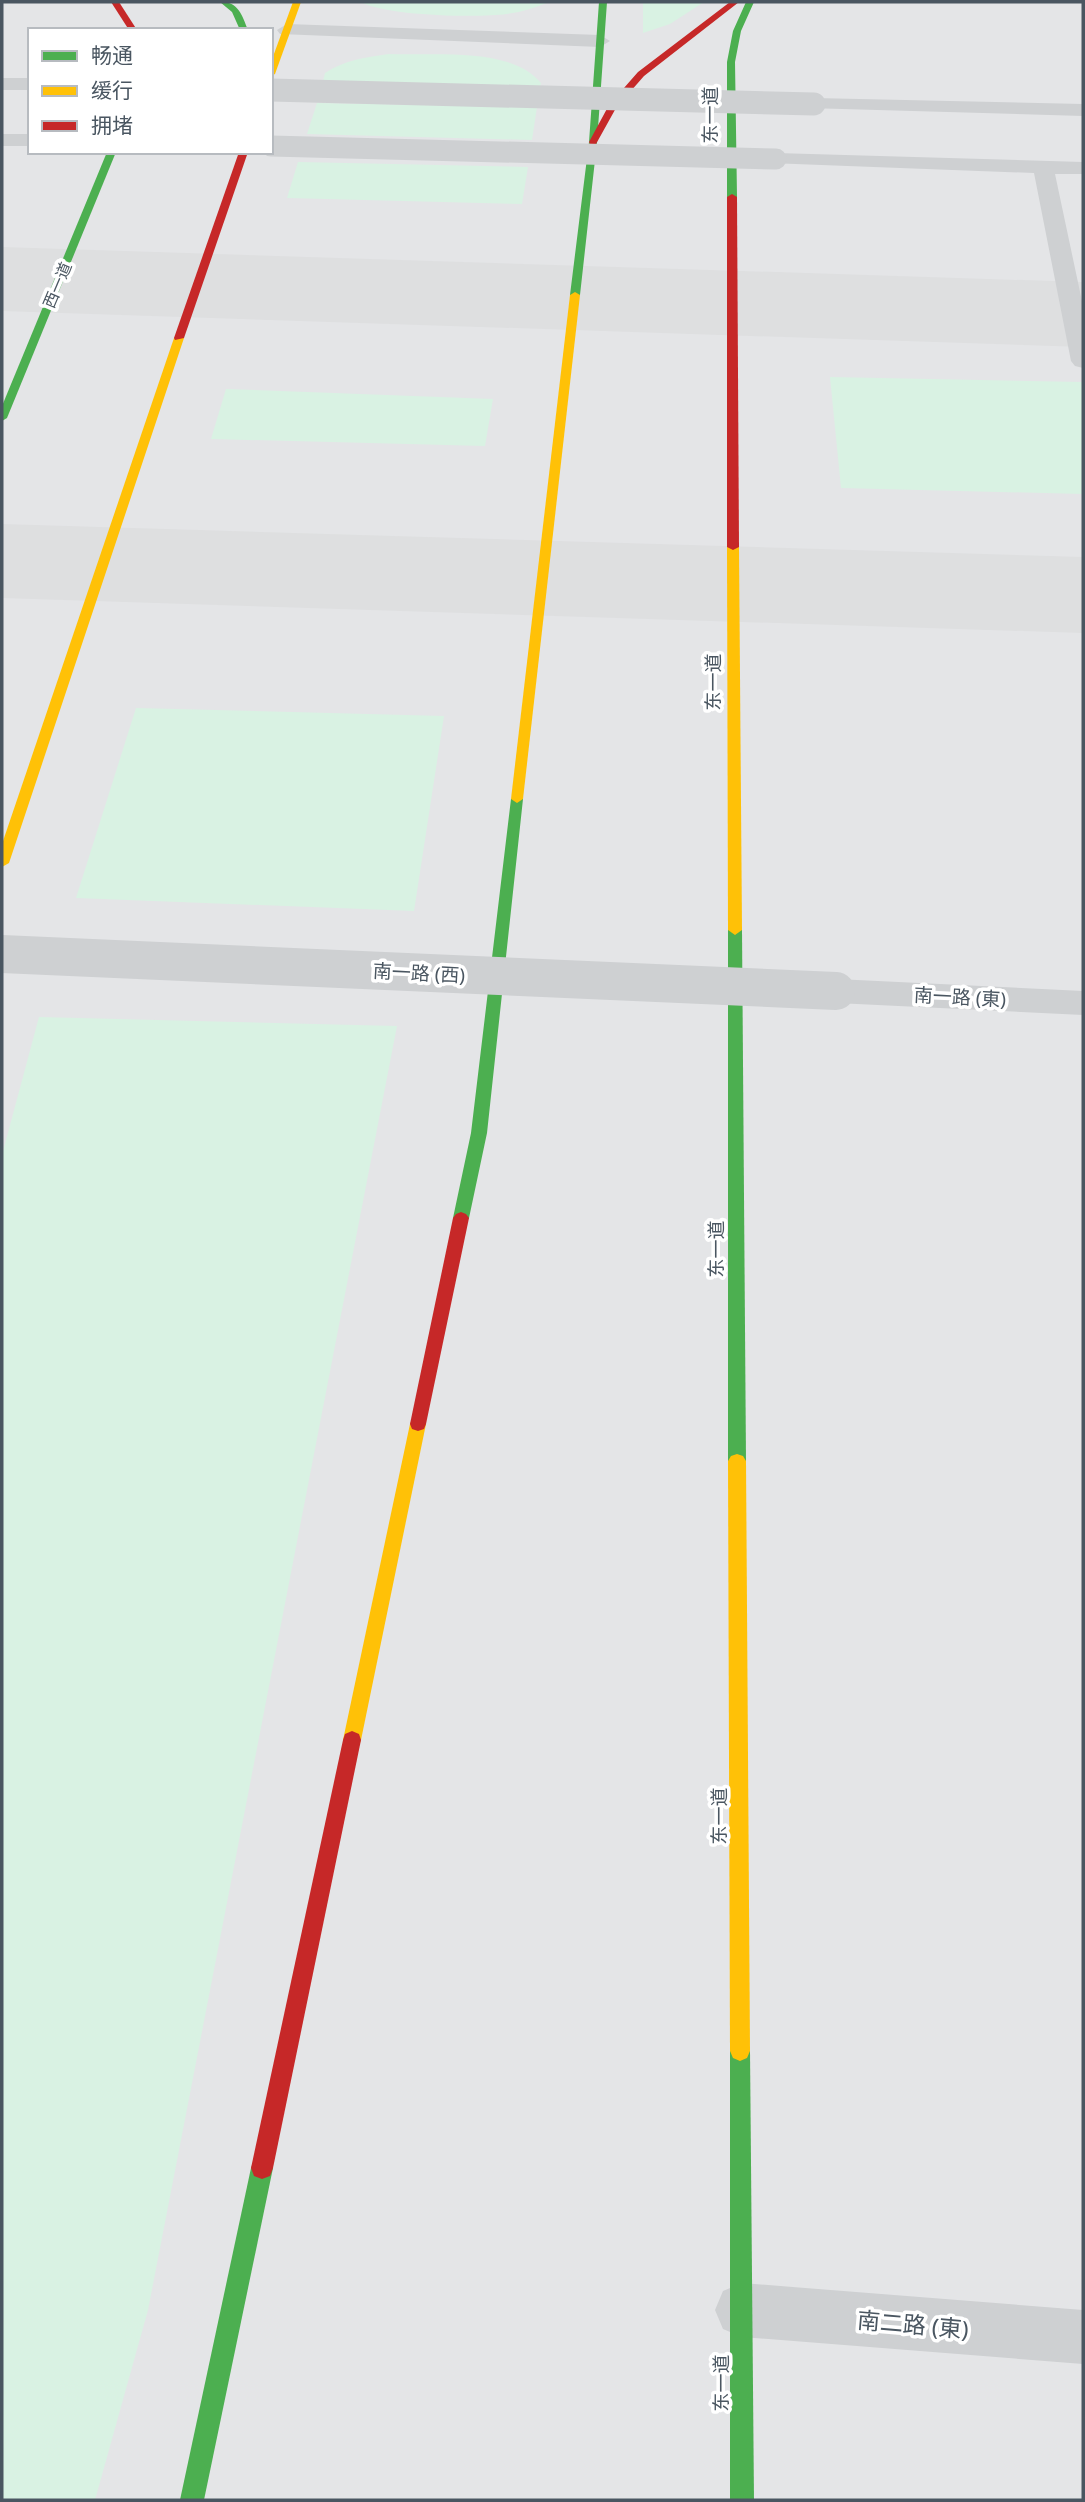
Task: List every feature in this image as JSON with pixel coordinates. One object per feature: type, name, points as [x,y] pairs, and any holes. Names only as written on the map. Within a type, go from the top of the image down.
[{"type":"main road","points":[[115,2],[133,28]]},
{"type":"main road","points":[[224,2],[236,11],[243,28]]},
{"type":"main road","points":[[273,68],[298,2]]},
{"type":"main road","points":[[192,2500],[479,1133],[593,142],[603,2]]},
{"type":"main road","points":[[593,142],[612,107],[641,74],[735,2]]},
{"type":"main road","name":"东一道","points":[[742,2500],[730,62],[737,31],[750,2]]},
{"type":"main road","name":"西一道","points":[[2,418],[111,154]]},
{"type":"main road","points":[[2,863],[147,429],[243,154]]},
{"type":"street","points":[[2,83],[28,85]]},
{"type":"street","points":[[273,90],[1083,110]]},
{"type":"street","name":"南一路 (西)","points":[[2,954],[836,991]]},
{"type":"street","name":"南一路 (東)","points":[[836,991],[1083,1003]]},
{"type":"street","name":"南二路 (東)","points":[[742,2310],[1083,2337]]},
{"type":"lane","points":[[287,30],[600,41]]},
{"type":"lane","points":[[2,139],[28,140]]},
{"type":"lane","points":[[273,146],[1083,168]]},
{"type":"lane","points":[[1043,166],[1083,361]]},
{"type":"shaded area","points":[[2,2],[1083,2],[1083,2500],[2,2500]]},
{"type":"green space","points":[[361,2],[549,2],[513,13],[475,16],[410,13],[373,7]]},
{"type":"green space","points":[[643,2],[704,2],[670,24],[643,33]]},
{"type":"green space","points":[[389,54],[449,54],[491,58],[528,71],[541,83],[540,87],[323,81],[325,73],[340,65]]},
{"type":"green space","points":[[317,103],[537,107],[532,140],[307,134]]},
{"type":"green space","points":[[298,162],[528,167],[522,204],[287,198]]},
{"type":"green space","points":[[830,377],[1083,382],[1083,494],[841,488]]},
{"type":"green space","points":[[226,389],[493,399],[485,446],[211,439]]},
{"type":"green space","points":[[136,708],[444,716],[414,911],[76,898]]},
{"type":"green space","points":[[39,1017],[397,1026],[148,2310],[95,2500],[2,2500],[2,1155]]},
{"type":"taxiway","points":[[2,279],[1083,315]]},
{"type":"taxiway","points":[[2,561],[1083,595]]},
{"type":"traffic: fast","points":[[224,2],[236,11],[243,28]]},
{"type":"traffic: fast","points":[[575,295],[593,142],[603,2]]},
{"type":"traffic: fast","points":[[732,197],[731,62],[737,31],[750,2]]},
{"type":"traffic: fast","points":[[2,418],[111,154]]},
{"type":"traffic: fast","points":[[461,1218],[479,1133],[517,799]]},
{"type":"traffic: fast","points":[[735,930],[737,1461]]},
{"type":"traffic: fast","points":[[740,2051],[742,2500]]},
{"type":"traffic: fast","points":[[192,2500],[262,2168]]},
{"type":"traffic: slow","points":[[273,68],[297,2]]},
{"type":"traffic: slow","points":[[517,799],[575,295]]},
{"type":"traffic: slow","points":[[2,863],[179,338]]},
{"type":"traffic: slow","points":[[733,547],[735,930]]},
{"type":"traffic: slow","points":[[352,1740],[418,1424]]},
{"type":"traffic: slow","points":[[737,1461],[740,2051]]},
{"type":"traffic: jam","points":[[115,2],[132,28]]},
{"type":"traffic: jam","points":[[593,142],[612,107],[641,74],[735,2]]},
{"type":"traffic: jam","points":[[179,338],[243,154]]},
{"type":"traffic: jam","points":[[732,197],[733,547]]},
{"type":"traffic: jam","points":[[418,1424],[461,1218]]},
{"type":"traffic: jam","points":[[262,2168],[352,1740]]}]
